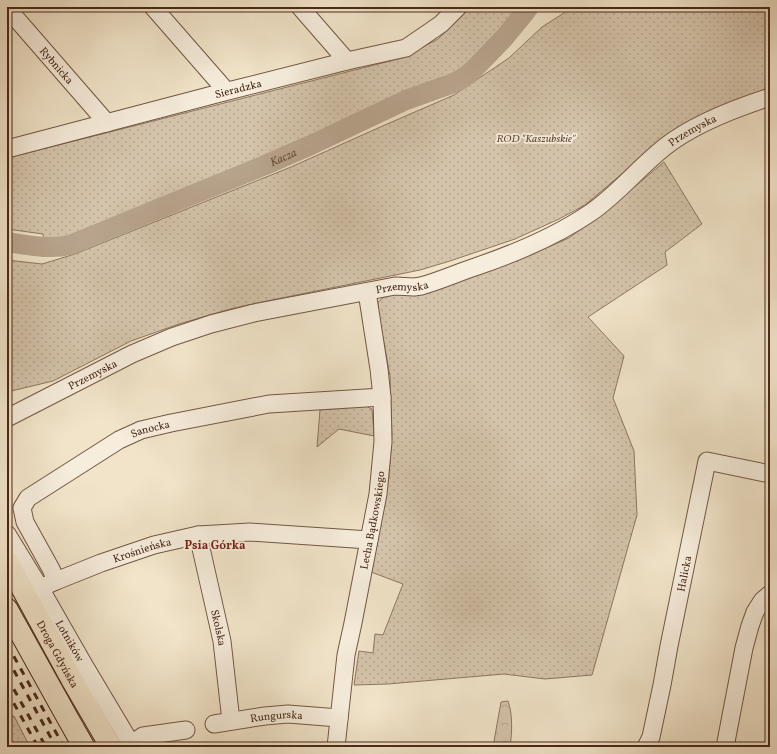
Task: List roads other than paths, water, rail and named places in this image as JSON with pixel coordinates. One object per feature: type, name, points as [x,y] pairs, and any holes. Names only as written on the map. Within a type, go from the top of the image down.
[{"type":"main road","name":"Droga Gdyńska","points":[[7,561],[72,680],[111,747]]},
{"type":"main road","points":[[7,609],[84,747]]},
{"type":"street","points":[[153,7],[222,86],[224,92]]},
{"type":"street","points":[[300,7],[347,61]]},
{"type":"street","name":"Sieradzka","points":[[7,149],[224,92],[347,61],[406,48],[441,24],[457,7]]},
{"type":"street","name":"Rybnicka","points":[[7,8],[107,123]]},
{"type":"street","name":"Przemyska","points":[[7,418],[132,354],[172,337],[211,324],[254,313],[395,286],[414,287],[429,284],[512,254],[569,226],[591,212],[607,200],[666,146],[678,137],[715,118],[770,97]]},
{"type":"street","name":"Lecha Bądkowskiego","points":[[336,747],[346,655],[378,494],[383,442],[380,370],[367,292]]},
{"type":"street","name":"Sanocka","points":[[56,581],[25,522],[22,508],[28,498],[119,440],[141,430],[268,404],[382,397]]},
{"type":"street","name":"Halicka","points":[[646,747],[651,738],[707,462],[770,474]]},
{"type":"street","name":"Krośnieńska","points":[[40,588],[101,563],[154,545],[198,535],[250,532],[369,540]]},
{"type":"street","name":"Lotników","points":[[7,534],[132,745]]},
{"type":"street","name":"Skolska","points":[[198,535],[222,641],[231,721]]},
{"type":"street","points":[[725,747],[744,648],[750,626],[755,612],[762,601],[770,594]]},
{"type":"street","name":"Rungurska","points":[[214,724],[288,714],[338,718]]},
{"type":"street","points":[[132,745],[143,736],[186,730]]},
{"type":"waterway","name":"Kacza","points":[[7,242],[47,247],[70,245],[263,166],[406,100],[460,80],[470,73],[504,38],[529,7]]},
{"type":"railway","points":[[7,644],[64,747]]},
{"type":"railway","points":[[7,658],[56,747]]},
{"type":"railway","points":[[7,677],[46,747]]},
{"type":"railway","points":[[7,691],[38,747]]},
{"type":"district","name":"Psia Górka","points":[[215,545]]},
{"type":"park label","name":"ROD \"Kaszubskie\"","points":[[536,138]]}]
